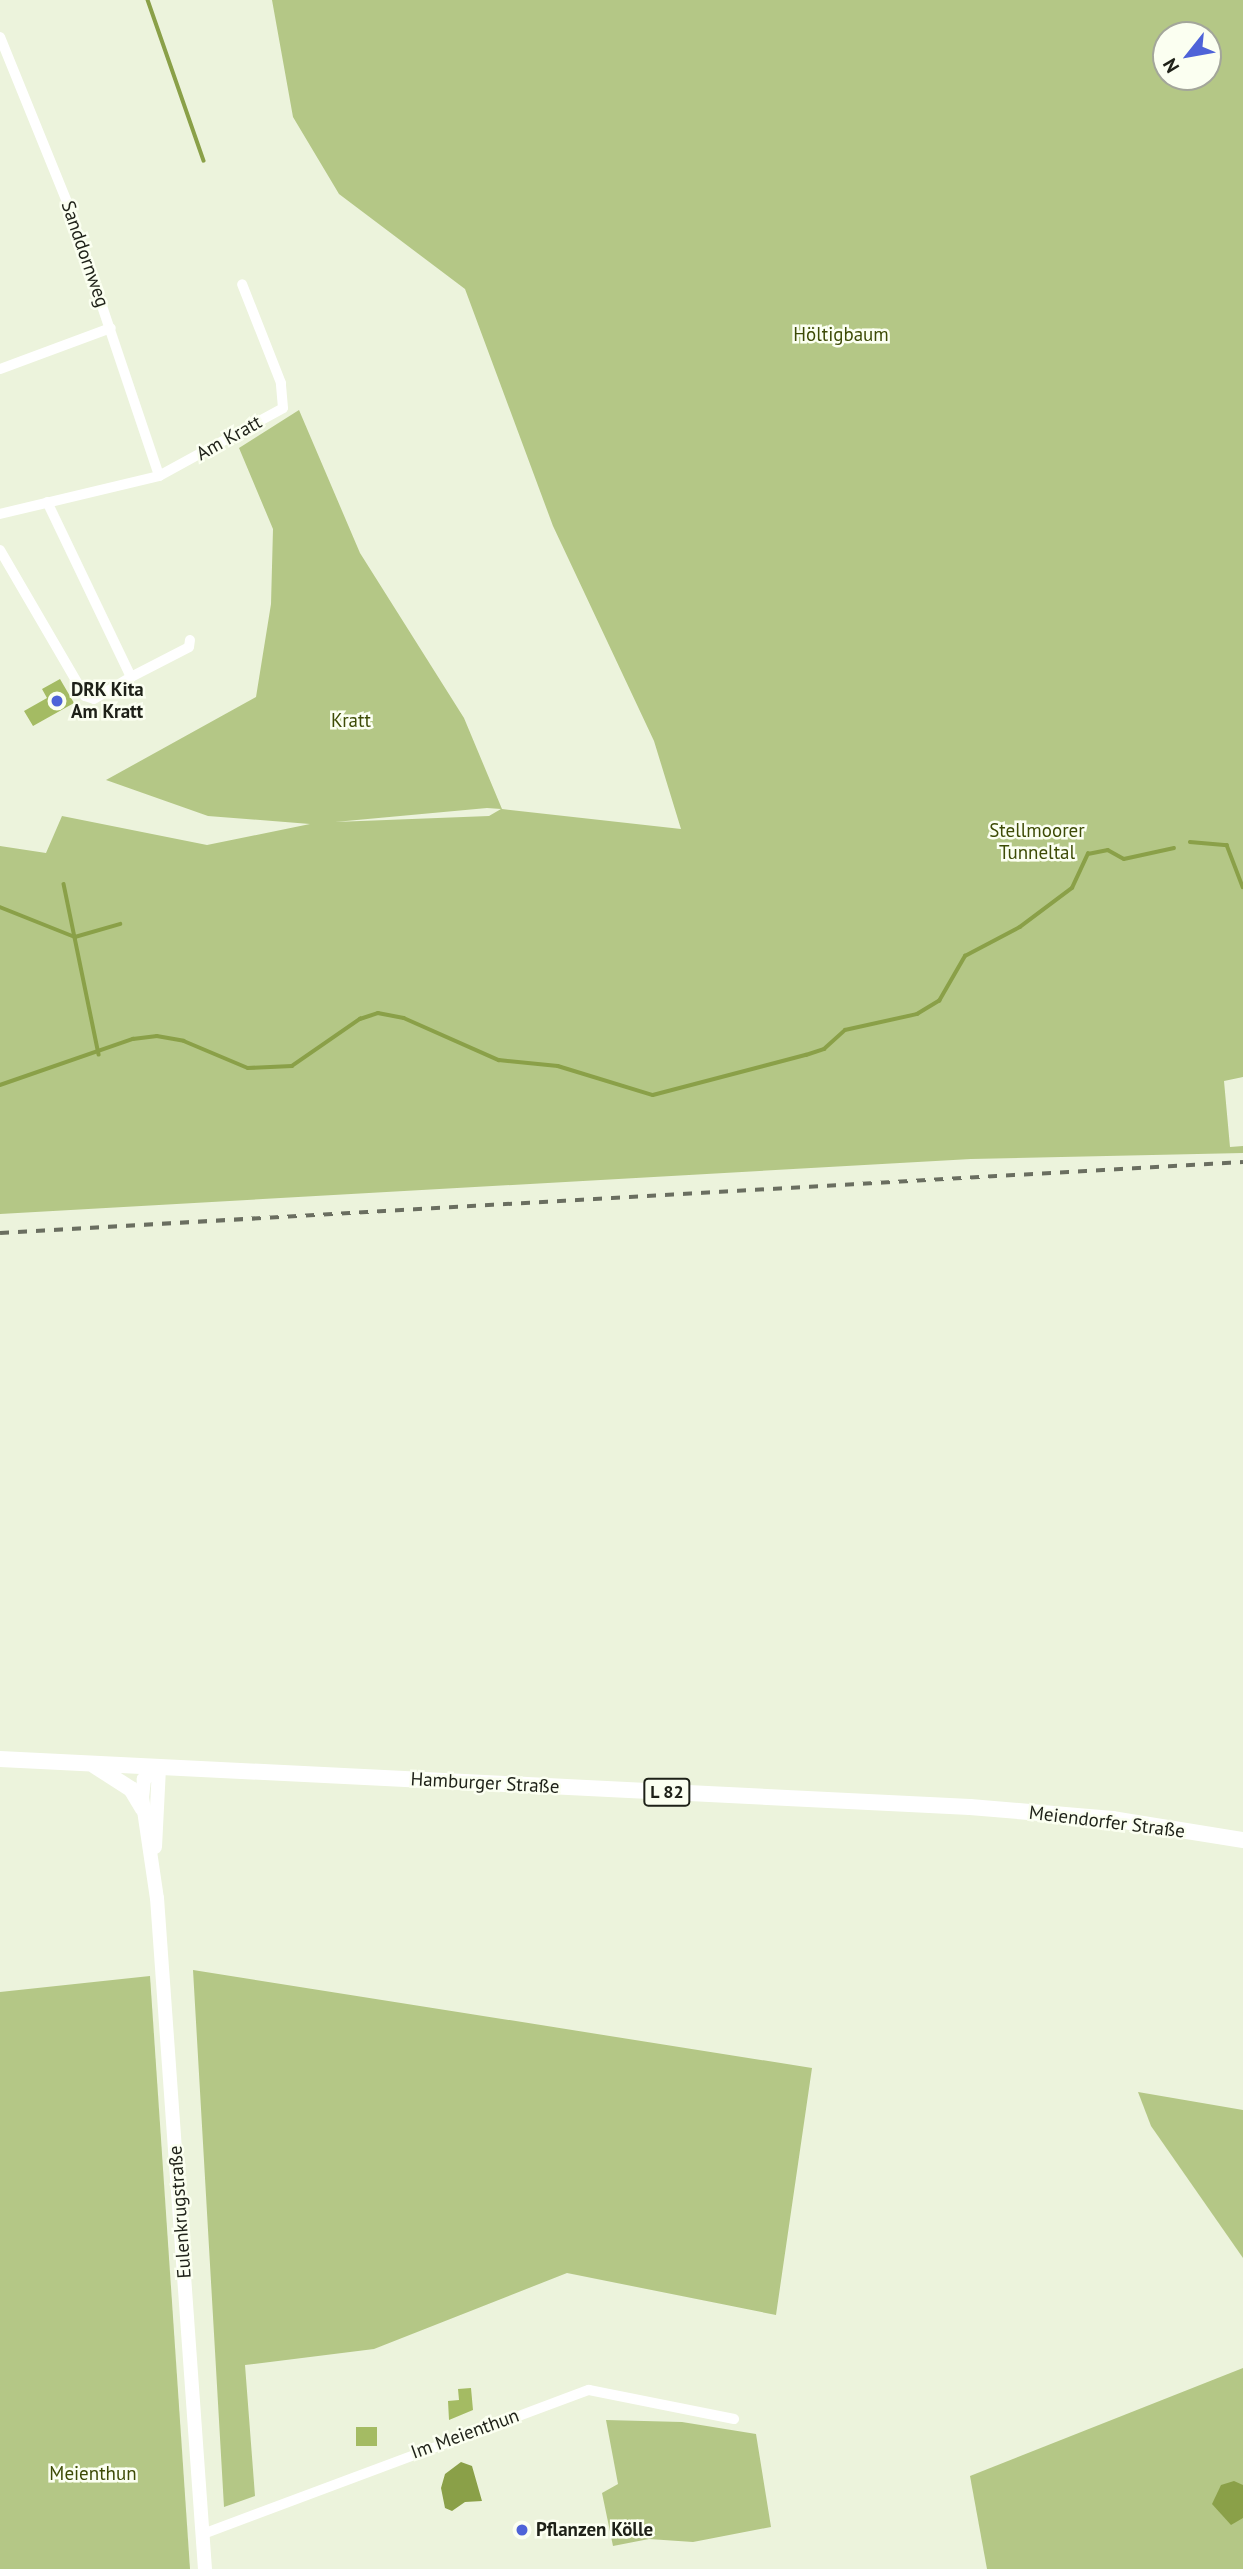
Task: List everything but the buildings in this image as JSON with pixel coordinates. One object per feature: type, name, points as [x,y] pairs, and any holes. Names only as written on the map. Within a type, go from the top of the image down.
[{"type":"main road","name":"Hamburger Straße","points":[[0,1759],[970,1807]]},
{"type":"main road","points":[[93,1764],[131,1789],[143,1808]]},
{"type":"main road","name":"Eulenkrugstraße","points":[[159,1768],[142,1783],[143,1808],[153,1855],[205,2569]]},
{"type":"main road","name":"Eulenkrugstraße","points":[[153,1855],[159,1768]]},
{"type":"main road","name":"Meiendorfer Straße","points":[[970,1807],[1112,1819],[1243,1840]]},
{"type":"street","name":"Sanddornweg","points":[[0,38],[111,328],[159,476]]},
{"type":"street","name":"Am Kratt","points":[[0,514],[159,476],[283,408],[281,383],[242,284]]},
{"type":"street","points":[[0,369],[111,328]]},
{"type":"street","points":[[47,502],[131,677]]},
{"type":"street","points":[[0,550],[85,696],[94,699],[189,647],[190,640]]},
{"type":"street","name":"Im Meienthun","points":[[203,2533],[589,2390],[734,2420]]},
{"type":"green space","points":[[272,0],[1243,0],[1243,1077],[1224,1081],[1230,1147],[1243,1146],[1243,1153],[971,1159],[0,1214],[0,846],[46,853],[62,816],[207,845],[310,824],[208,816],[106,780],[256,697],[271,604],[273,529],[239,448],[299,410],[360,553],[464,718],[502,809],[681,829],[654,741],[553,526],[465,289],[339,194],[293,117]],"holes":[[[487,808],[501,809],[489,816],[335,822]]]},
{"type":"green space","points":[[193,1970],[812,2068],[776,2315],[567,2273],[374,2349],[245,2365],[255,2496],[224,2507]]},
{"type":"green space","name":"Meienthun","points":[[150,1976],[190,2569],[0,2569],[0,1992]]},
{"type":"green space","points":[[1138,2092],[1243,2110],[1243,2258],[1151,2126]]},
{"type":"green space","points":[[1243,2368],[1243,2569],[987,2569],[970,2476]]},
{"type":"green space","points":[[606,2420],[682,2422],[756,2434],[771,2527],[693,2542],[649,2539],[613,2546],[602,2493],[618,2484]]},
{"type":"shaded area","points":[[461,2462],[472,2466],[482,2501],[465,2502],[452,2511],[445,2508],[441,2488],[445,2474]]},
{"type":"shaded area","points":[[1234,2481],[1243,2485],[1243,2518],[1231,2525],[1212,2504],[1221,2485]]},
{"type":"waterway","points":[[148,0],[204,161]]},
{"type":"waterway","points":[[1190,842],[1227,845],[1243,887]]},
{"type":"waterway","points":[[0,1085],[133,1039],[157,1036],[184,1041],[248,1068],[292,1066],[360,1019],[378,1013],[404,1018],[499,1060],[558,1066],[653,1095],[806,1055],[824,1049],[845,1030],[917,1014],[939,1001],[965,956],[1020,927],[1072,888],[1088,854],[1108,850],[1124,859],[1174,848]]},
{"type":"waterway","points":[[64,884],[99,1054]]},
{"type":"waterway","points":[[0,907],[75,937],[120,924]]},
{"type":"railway","points":[[0,1233],[1243,1162]]},
{"type":"place","name":"DRK Kita Am Kratt","points":[[57,701]]},
{"type":"place","name":"Pflanzen Kölle","points":[[522,2530]]},
{"type":"park label","name":"Höltigbaum","points":[[841,335]]},
{"type":"park label","name":"Kratt","points":[[351,721]]},
{"type":"park label","name":"Stellmoorer Tunneltal","points":[[1037,842]]}]
